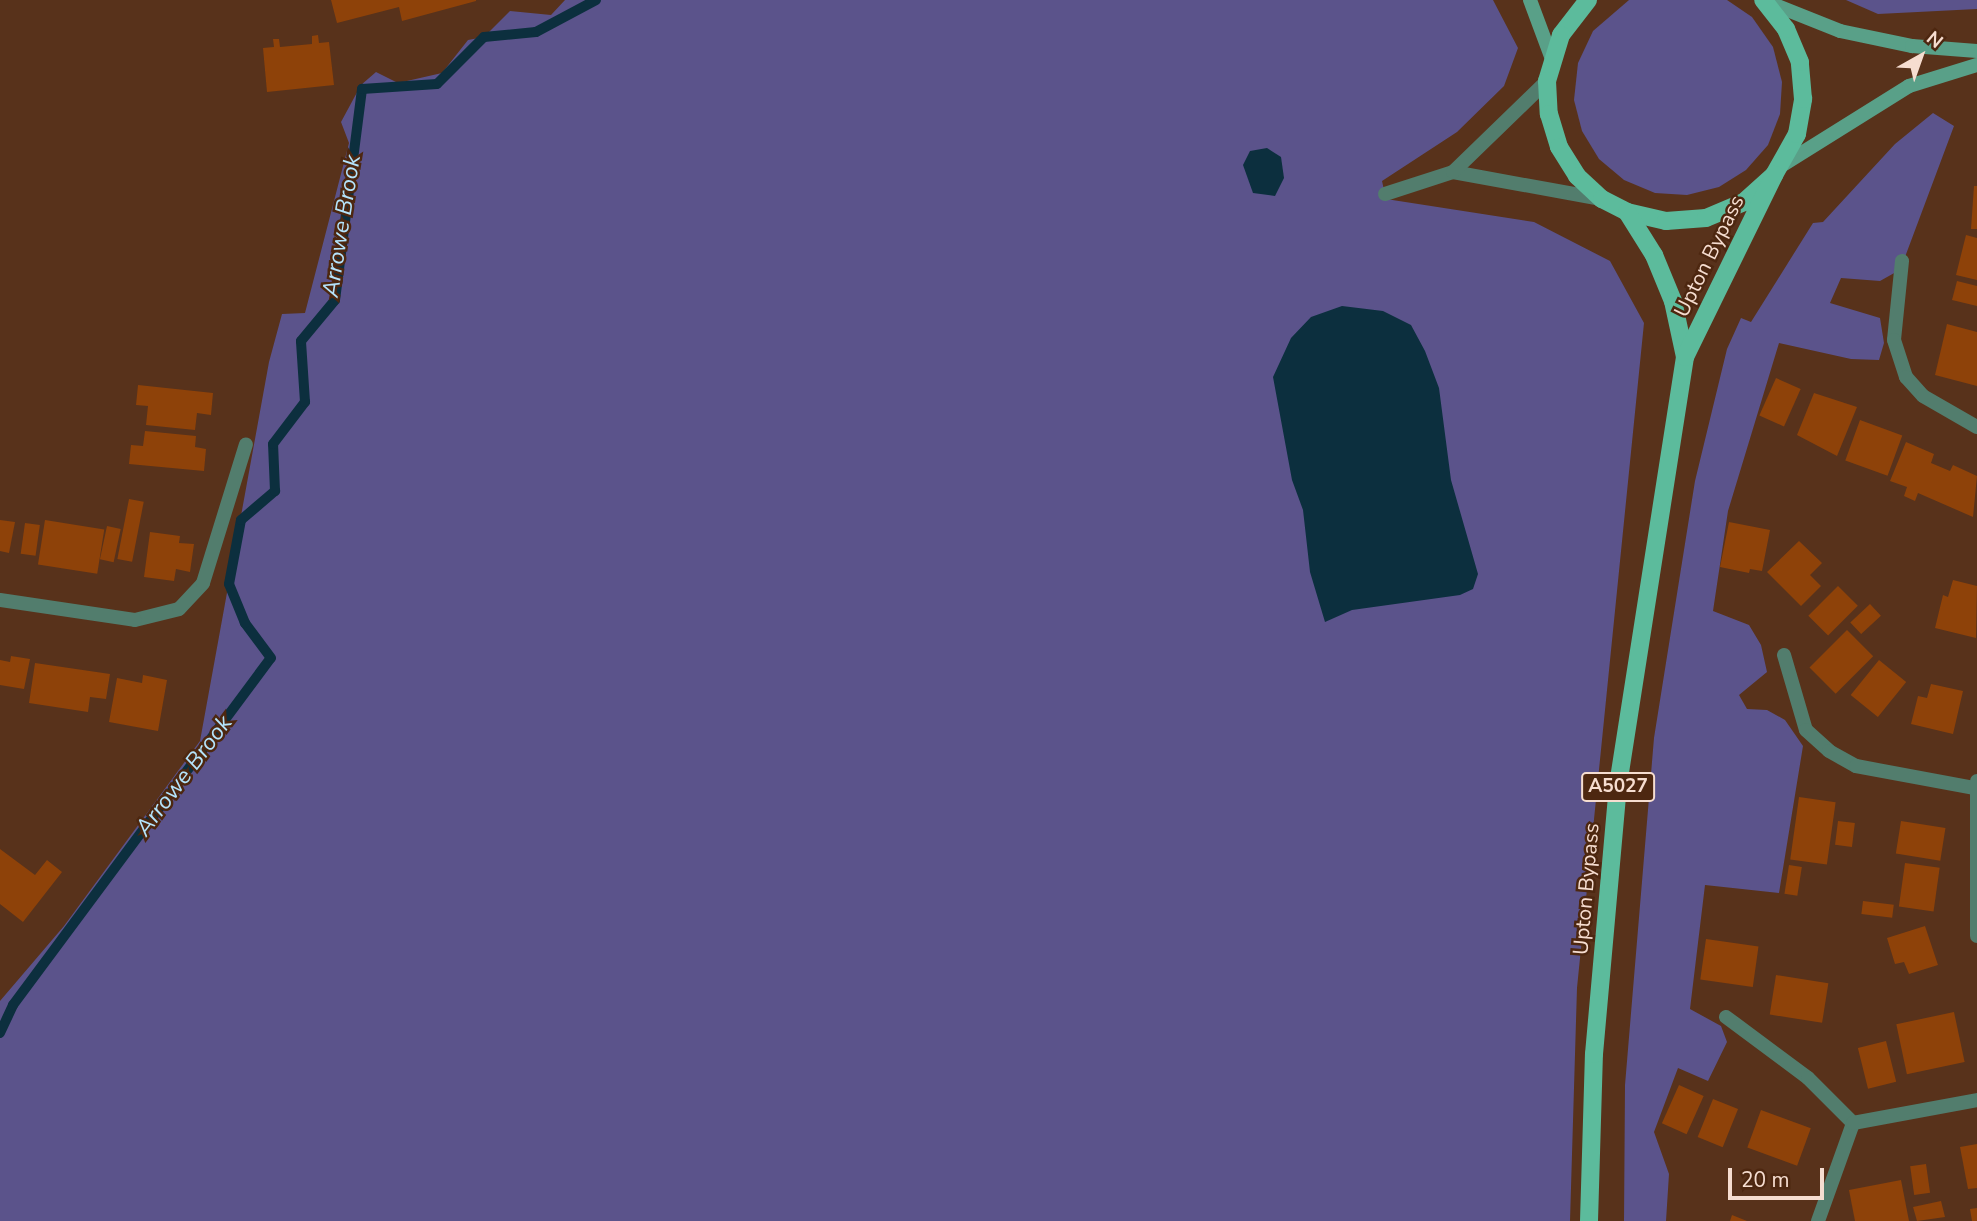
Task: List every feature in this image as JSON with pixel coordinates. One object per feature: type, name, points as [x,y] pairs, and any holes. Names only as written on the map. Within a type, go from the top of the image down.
[{"type":"main road","points":[[1530,0],[1552,58]]},
{"type":"main road","points":[[1588,0],[1561,35],[1552,58],[1548,80],[1549,114],[1559,147],[1577,176],[1602,199],[1627,212],[1666,221],[1706,218],[1744,202],[1777,171],[1909,86],[1977,65]]},
{"type":"main road","points":[[1763,0],[1840,32],[1912,46],[1977,51]]},
{"type":"main road","name":"Upton Bypass","points":[[1589,1221],[1594,1054],[1618,785],[1685,357],[1777,171],[1799,122],[1803,99],[1800,62],[1786,29],[1763,0]]},
{"type":"main road","name":"Upton Bypass","points":[[1627,212],[1654,255],[1673,301],[1685,357]]},
{"type":"street","points":[[1385,194],[1453,172],[1548,80]]},
{"type":"street","points":[[1453,172],[1602,199]]},
{"type":"street","points":[[1902,261],[1894,340],[1906,377],[1923,396],[1977,428]]},
{"type":"street","points":[[0,600],[135,620],[179,610],[203,583],[246,444]]},
{"type":"street","points":[[1784,655],[1806,730],[1829,751],[1856,766],[1976,785],[1977,935]]},
{"type":"street","points":[[1726,1017],[1808,1078],[1853,1123]]},
{"type":"street","points":[[1853,1123],[1977,1100]]},
{"type":"street","points":[[1818,1221],[1853,1123]]},
{"type":"shaded area","points":[[565,0],[1493,0],[1518,48],[1504,86],[1457,132],[1382,181],[1386,199],[1534,222],[1610,261],[1644,323],[1577,988],[1570,1221],[0,1221],[0,1001],[64,926],[200,741],[269,362],[282,314],[305,313],[349,143],[341,122],[361,85],[376,72],[398,83],[442,73],[468,40],[484,37],[510,11],[551,15]]},
{"type":"shaded area","points":[[1629,0],[1727,0],[1752,17],[1773,47],[1782,82],[1780,114],[1768,145],[1746,170],[1719,187],[1687,195],[1655,193],[1624,180],[1599,159],[1582,131],[1574,100],[1578,63],[1593,31]]},
{"type":"shaded area","points":[[1846,0],[1977,0],[1977,9],[1878,14]]},
{"type":"shaded area","points":[[1933,113],[1954,126],[1905,257],[1896,272],[1880,281],[1841,278],[1830,303],[1880,318],[1884,343],[1879,360],[1851,359],[1779,343],[1728,511],[1713,611],[1749,625],[1761,645],[1767,672],[1739,695],[1747,709],[1767,710],[1785,720],[1803,746],[1779,893],[1705,885],[1690,1009],[1721,1026],[1727,1042],[1708,1081],[1678,1068],[1654,1132],[1669,1174],[1666,1221],[1624,1221],[1625,1085],[1654,738],[1695,481],[1727,349],[1741,318],[1751,322],[1813,223],[1823,222],[1895,144]]},
{"type":"water","points":[[1267,148],[1281,157],[1284,178],[1275,196],[1253,193],[1243,165],[1250,151]]},
{"type":"water","points":[[1342,306],[1383,311],[1411,325],[1425,351],[1439,388],[1451,480],[1478,574],[1473,589],[1460,595],[1352,610],[1325,622],[1310,572],[1303,510],[1292,480],[1273,377],[1291,338],[1311,317]]},
{"type":"building","points":[[331,0],[476,1],[402,21],[399,7],[337,23]]},
{"type":"building","points":[[318,35],[319,43],[329,42],[334,85],[267,92],[263,48],[274,47],[273,39],[279,39],[280,47],[312,44],[312,36]]},
{"type":"building","points":[[1974,186],[1977,186],[1977,229],[1971,229]]},
{"type":"building","points":[[1966,235],[1977,238],[1977,280],[1956,275]]},
{"type":"building","points":[[1957,281],[1977,286],[1977,306],[1952,300]]},
{"type":"building","points":[[1947,324],[1977,332],[1977,386],[1935,375]]},
{"type":"building","points":[[1776,378],[1801,389],[1784,426],[1759,415]]},
{"type":"building","points":[[138,385],[213,393],[211,415],[197,413],[195,430],[146,425],[148,406],[136,405]]},
{"type":"building","points":[[1814,393],[1857,407],[1837,456],[1797,435]]},
{"type":"building","points":[[1860,420],[1902,435],[1888,476],[1845,460]]},
{"type":"building","points":[[145,431],[196,436],[195,447],[206,449],[204,471],[129,464],[131,445],[143,446]]},
{"type":"building","points":[[1906,442],[1934,454],[1931,463],[1950,471],[1953,465],[1977,476],[1973,517],[1918,493],[1915,501],[1904,496],[1907,487],[1890,481]]},
{"type":"building","points":[[129,499],[144,502],[132,562],[117,559]]},
{"type":"building","points":[[0,520],[15,522],[9,553],[0,551]]},
{"type":"building","points":[[45,520],[104,529],[97,574],[38,564]]},
{"type":"building","points":[[1729,522],[1770,530],[1762,571],[1750,569],[1749,573],[1720,567]]},
{"type":"building","points":[[25,523],[40,525],[36,556],[21,554]]},
{"type":"building","points":[[107,526],[121,529],[114,562],[100,559]]},
{"type":"building","points":[[150,532],[180,536],[179,543],[194,544],[190,572],[176,569],[174,581],[144,577]]},
{"type":"building","points":[[1799,541],[1822,563],[1810,575],[1821,586],[1801,606],[1767,572]]},
{"type":"building","points":[[1953,580],[1977,586],[1976,638],[1935,628],[1943,595],[1948,597]]},
{"type":"building","points":[[1838,586],[1858,606],[1828,635],[1808,616]]},
{"type":"building","points":[[1870,604],[1881,616],[1861,634],[1850,622]]},
{"type":"building","points":[[1847,630],[1873,656],[1836,694],[1810,667]]},
{"type":"building","points":[[11,656],[30,659],[24,689],[0,685],[0,660],[10,662]]},
{"type":"building","points":[[1879,660],[1906,682],[1878,717],[1851,695]]},
{"type":"building","points":[[35,663],[110,674],[106,699],[90,697],[88,712],[29,703]]},
{"type":"building","points":[[143,675],[167,680],[158,731],[109,722],[117,678],[142,683]]},
{"type":"building","points":[[1931,684],[1963,691],[1953,734],[1911,724],[1918,696],[1927,698]]},
{"type":"building","points":[[1799,797],[1836,802],[1827,865],[1790,859]]},
{"type":"building","points":[[1838,821],[1855,823],[1852,847],[1835,845]]},
{"type":"building","points":[[1901,821],[1945,828],[1940,861],[1896,854]]},
{"type":"building","points":[[0,849],[35,875],[47,860],[62,872],[23,922],[0,904]]},
{"type":"building","points":[[1905,863],[1940,868],[1934,911],[1899,907]]},
{"type":"building","points":[[1789,865],[1802,867],[1797,896],[1784,894]]},
{"type":"building","points":[[1863,901],[1894,905],[1892,918],[1861,914]]},
{"type":"building","points":[[1925,926],[1938,965],[1909,974],[1904,962],[1895,964],[1887,938]]},
{"type":"building","points":[[1706,939],[1758,946],[1753,987],[1700,980]]},
{"type":"building","points":[[1776,975],[1828,983],[1822,1023],[1770,1015]]},
{"type":"building","points":[[1954,1012],[1965,1062],[1907,1074],[1896,1024]]},
{"type":"building","points":[[1886,1041],[1896,1082],[1868,1089],[1858,1048]]},
{"type":"building","points":[[1679,1085],[1704,1096],[1687,1134],[1662,1123]]},
{"type":"building","points":[[1713,1099],[1738,1109],[1723,1147],[1698,1137]]},
{"type":"building","points":[[1761,1110],[1811,1128],[1797,1166],[1747,1148]]},
{"type":"building","points":[[1977,1144],[1977,1188],[1968,1189],[1960,1147]]},
{"type":"building","points":[[1926,1164],[1930,1193],[1914,1195],[1910,1166]]},
{"type":"building","points":[[1901,1180],[1909,1221],[1855,1221],[1849,1190]]},
{"type":"building","points":[[1941,1201],[1945,1217],[1917,1221],[1913,1207]]},
{"type":"building","points":[[1977,1208],[1977,1221],[1972,1221],[1970,1209]]},
{"type":"building","points":[[1732,1215],[1747,1221],[1730,1221]]},
{"type":"waterway","name":"Arrowe Brook","points":[[0,1033],[13,1005],[271,658],[245,623],[229,584],[241,520],[275,491],[273,444],[305,402],[301,341],[335,300],[362,89],[437,84],[484,37],[536,32],[596,0]]}]
